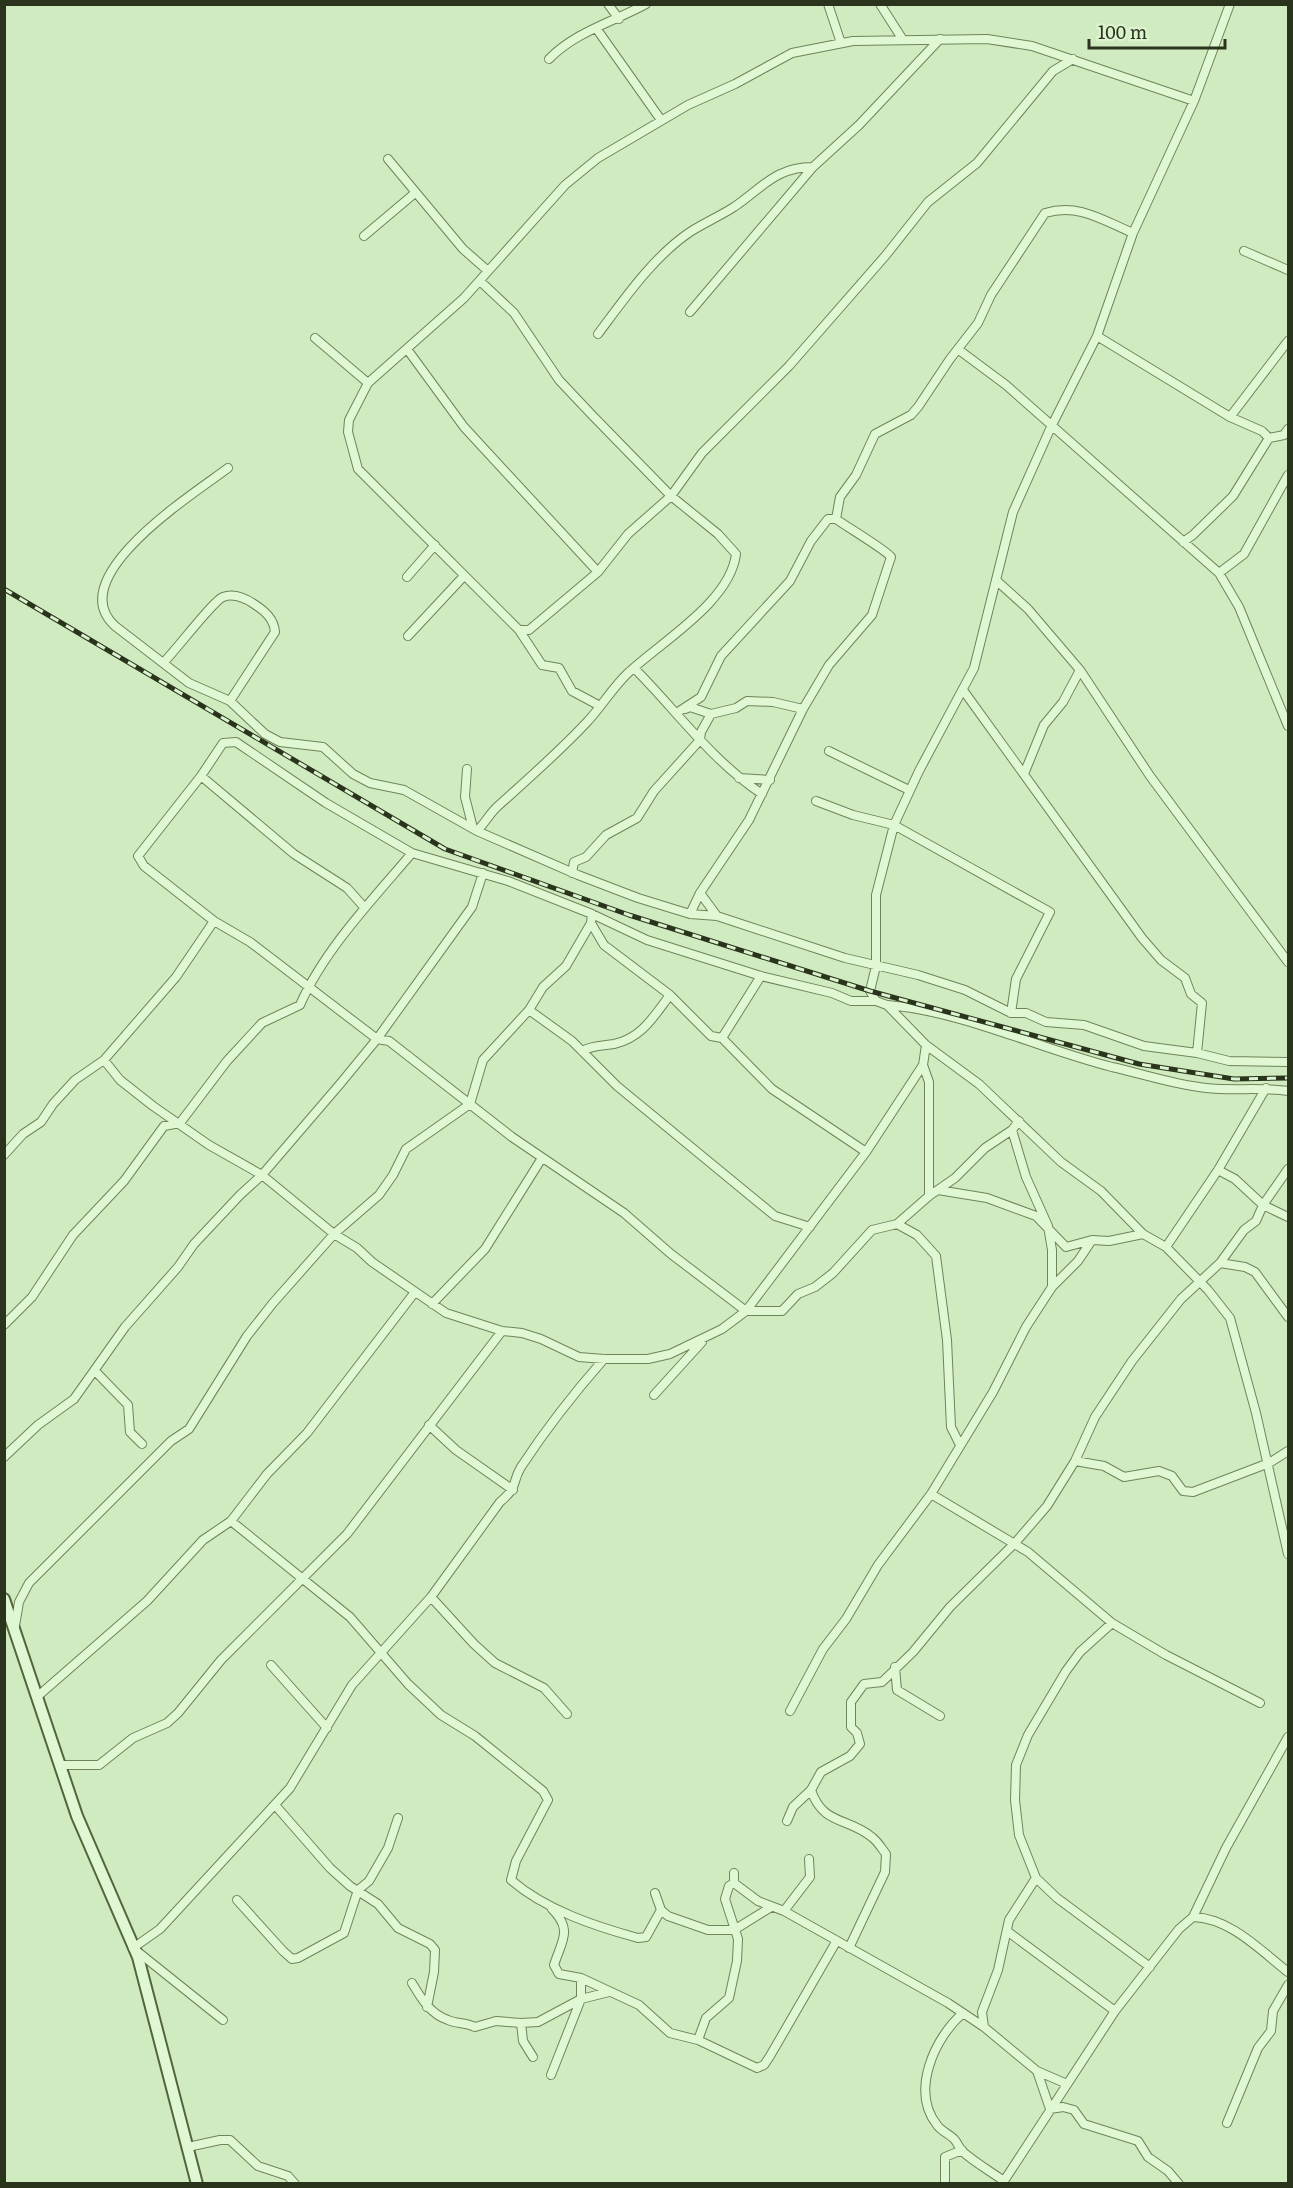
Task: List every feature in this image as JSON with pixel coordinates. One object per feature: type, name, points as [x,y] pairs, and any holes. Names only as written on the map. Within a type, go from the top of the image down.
[{"type":"street","points":[[608,4],[619,19]]},
{"type":"street","points":[[549,59],[563,44],[646,4]]},
{"type":"street","points":[[828,4],[841,43]]},
{"type":"street","points":[[880,4],[903,40]]},
{"type":"street","points":[[876,1001],[870,990],[876,966],[876,896],[894,825],[909,790],[974,668],[1013,512],[1051,427],[1097,336],[1133,233],[1194,101],[1230,4]]},
{"type":"street","points":[[596,28],[661,120]]},
{"type":"street","points":[[690,312],[813,167],[859,125],[940,39]]},
{"type":"street","points":[[600,706],[572,691],[559,668],[542,665],[519,630],[463,577],[435,545],[358,469],[348,432],[349,420],[368,383],[480,281],[565,185],[598,158],[661,120],[792,53],[841,43],[987,39],[1032,46],[1194,101]]},
{"type":"street","points":[[519,630],[529,630],[598,572],[628,534],[671,496],[702,453],[789,366],[886,255],[928,202],[977,163],[1053,71],[1072,59]]},
{"type":"street","points":[[388,159],[463,249],[488,271]]},
{"type":"street","points":[[598,334],[645,274],[689,233],[733,207],[772,177],[793,167],[813,167]]},
{"type":"street","points":[[363,236],[415,193]]},
{"type":"street","points":[[836,519],[840,497],[856,475],[875,434],[918,408],[950,359],[978,323],[991,295],[1045,213],[1064,208],[1077,210],[1133,233]]},
{"type":"street","points":[[1244,251],[1288,270]]},
{"type":"street","points":[[475,829],[514,794],[634,668],[692,619],[725,584],[734,569],[736,554],[718,534],[671,496],[559,380],[514,313],[480,281]]},
{"type":"street","points":[[1097,336],[1230,417],[1262,431],[1269,438]]},
{"type":"street","points":[[315,338],[368,383]]},
{"type":"street","points":[[1230,417],[1288,341]]},
{"type":"street","points":[[407,349],[464,427],[598,572]]},
{"type":"street","points":[[959,350],[1006,385],[1219,573],[1239,607],[1288,726]]},
{"type":"street","points":[[1269,438],[1287,436]]},
{"type":"street","points":[[1183,542],[1233,496],[1269,438]]},
{"type":"street","points":[[228,468],[158,520],[119,562],[102,589],[106,618],[189,683],[230,701],[265,734],[280,742],[323,747],[353,774],[370,783],[404,790],[475,829],[572,873],[638,898],[690,914],[717,916],[800,944],[876,966],[918,975],[964,990],[1011,1013],[1026,1013],[1046,1022],[1084,1025],[1144,1046],[1197,1053],[1229,1061],[1288,1062]]},
{"type":"street","points":[[1219,573],[1244,554],[1288,475]]},
{"type":"street","points":[[678,712],[701,697],[721,656],[790,581],[811,541],[828,519],[836,519],[867,542],[887,552],[891,557],[890,566],[872,615],[829,665],[803,709],[749,820],[700,893],[690,914]]},
{"type":"street","points":[[407,577],[435,545]]},
{"type":"street","points":[[408,636],[463,577]]},
{"type":"street","points":[[997,581],[1028,609],[1080,670],[1150,776],[1288,962]]},
{"type":"street","points":[[164,663],[183,644],[215,602],[224,596],[244,597],[270,617],[275,632],[230,701]]},
{"type":"street","points":[[634,668],[678,712],[700,741],[725,762],[738,778],[762,794]]},
{"type":"street","points":[[1023,774],[1044,725],[1063,702],[1080,670]]},
{"type":"street","points":[[963,690],[1107,885],[1142,938],[1161,960],[1185,978],[1191,994],[1202,1003],[1197,1053]]},
{"type":"street","points":[[678,712],[690,707],[711,714],[735,708],[747,701],[773,702],[803,709]]},
{"type":"street","points":[[572,873],[574,862],[586,857],[606,835],[637,818],[654,792],[700,741],[711,714]]},
{"type":"street","points":[[1019,1121],[1012,1130],[985,1148],[897,1224],[872,1230],[833,1273],[815,1287],[798,1294],[782,1311],[746,1311],[671,1254],[624,1213],[542,1158],[389,1041],[377,1039],[250,942],[214,921],[144,866],[138,856],[201,776],[223,743],[236,742],[326,803],[412,853],[483,873],[592,914],[647,940],[761,976],[832,993],[850,1001],[876,1001],[887,1005],[916,1007],[1059,1051],[1168,1080],[1206,1088],[1266,1088],[1288,1091]]},
{"type":"street","points":[[829,751],[909,790]]},
{"type":"street","points":[[467,770],[465,797],[475,829]]},
{"type":"street","points":[[201,776],[294,854],[347,888],[364,907]]},
{"type":"street","points":[[738,778],[770,780]]},
{"type":"street","points":[[816,801],[853,815],[894,825],[1050,912],[1016,979],[1011,1013]]},
{"type":"street","points":[[4,1324],[32,1297],[73,1235],[124,1181],[164,1126],[180,1123],[228,1061],[262,1023],[300,1005],[308,987],[364,907],[412,853]]},
{"type":"street","points":[[4,1457],[38,1425],[74,1399],[96,1372],[125,1328],[178,1267],[194,1244],[240,1195],[262,1176],[377,1039],[472,907],[483,873]]},
{"type":"street","points":[[700,893],[717,916]]},
{"type":"street","points":[[15,1626],[19,1602],[29,1583],[131,1480],[171,1442],[189,1429],[247,1336],[334,1234],[379,1195],[393,1175],[406,1149],[470,1104],[483,1060],[529,1011],[543,987],[566,966],[591,923],[592,914]]},
{"type":"street","points":[[591,923],[603,920]]},
{"type":"street","points":[[4,1155],[23,1134],[40,1122],[75,1080],[104,1060],[176,977],[214,921]]},
{"type":"street","points":[[591,923],[604,945],[670,995],[711,1036],[722,1038],[772,1089],[866,1152]]},
{"type":"street","points":[[722,1038],[761,976]]},
{"type":"street","points":[[582,1051],[592,1046],[614,1044],[638,1035],[670,995]]},
{"type":"street","points":[[887,1005],[926,1045],[979,1084],[1061,1162],[1101,1191],[1143,1234],[1166,1247],[1230,1318],[1269,1463],[1288,1554]]},
{"type":"street","points":[[529,1011],[551,1025],[582,1051],[617,1086],[775,1216],[810,1227]]},
{"type":"street","points":[[104,1060],[120,1080],[153,1106],[209,1145],[262,1176],[334,1234],[357,1248],[372,1262],[446,1313],[502,1331],[522,1333],[542,1339],[579,1357],[648,1359],[670,1354],[707,1336],[746,1311],[866,1152],[923,1065],[926,1045]]},
{"type":"street","points":[[923,1065],[929,1082],[929,1196]]},
{"type":"street","points":[[1166,1247],[1218,1170],[1266,1088]]},
{"type":"street","points":[[1012,1130],[1026,1177],[1048,1226],[1059,1243],[1066,1247],[1092,1240],[1109,1241],[1143,1234]]},
{"type":"street","points":[[432,1304],[485,1249],[542,1158]]},
{"type":"street","points":[[787,1821],[793,1807],[811,1790],[821,1772],[850,1756],[860,1744],[857,1733],[851,1727],[850,1702],[864,1684],[882,1682],[913,1652],[950,1607],[1015,1543],[1047,1506],[1075,1461],[1095,1418],[1132,1361],[1198,1281],[1220,1263],[1244,1230],[1256,1221],[1263,1205],[1288,1169]]},
{"type":"street","points":[[1218,1170],[1235,1179],[1263,1205],[1288,1217]]},
{"type":"street","points":[[938,1190],[987,1198],[1036,1216],[1048,1226],[1052,1250],[1052,1287]]},
{"type":"street","points":[[897,1224],[917,1235],[936,1256],[947,1340],[951,1427],[959,1443]]},
{"type":"street","points":[[790,1711],[823,1649],[846,1619],[878,1565],[931,1494],[959,1443],[993,1392],[1026,1327],[1052,1287],[1078,1261],[1092,1240]]},
{"type":"street","points":[[1220,1263],[1245,1267],[1255,1272],[1288,1317]]},
{"type":"street","points":[[38,1696],[147,1601],[203,1540],[231,1521],[267,1474],[307,1433],[415,1292]]},
{"type":"street","points":[[61,1765],[99,1765],[133,1738],[167,1723],[195,1694],[221,1660],[347,1534],[502,1331]]},
{"type":"street","points":[[654,1395],[707,1336]]},
{"type":"street","points":[[133,1948],[160,1929],[290,1788],[352,1685],[431,1597],[500,1502],[513,1490],[520,1470],[554,1424],[565,1403],[604,1359]]},
{"type":"street","points":[[96,1372],[128,1405],[130,1432],[142,1444]]},
{"type":"street","points":[[429,1425],[456,1450],[513,1490]]},
{"type":"street","points":[[1075,1461],[1104,1466],[1124,1477],[1160,1471],[1172,1476],[1183,1491],[1193,1492],[1269,1463],[1288,1451]]},
{"type":"street","points":[[931,1494],[1015,1543],[1086,1598],[1112,1623],[1166,1655],[1260,1703]]},
{"type":"street","points":[[231,1521],[300,1579],[350,1617],[408,1684],[441,1715],[475,1736],[543,1791],[548,1800],[516,1861],[511,1880],[522,1890],[570,1916],[638,1938],[646,1937],[661,1910]]},
{"type":"street","points":[[431,1597],[459,1629],[495,1663],[544,1688],[567,1714]]},
{"type":"street","points":[[4,1599],[15,1626],[77,1816],[133,1948],[156,2023],[197,2184]]},
{"type":"street","points":[[1112,1623],[1080,1652],[1028,1735],[1016,1765],[1014,1800],[1019,1835],[1036,1878],[1057,1898],[1150,1967]]},
{"type":"street","points":[[271,1665],[327,1728]]},
{"type":"street","points":[[895,1667],[897,1690],[940,1716]]},
{"type":"street","points":[[963,2013],[951,2023],[932,2054],[927,2068],[927,2106],[938,2126],[954,2139],[962,2150],[1003,2182],[1115,2011],[1179,1929],[1193,1917],[1221,1857],[1288,1737]]},
{"type":"street","points":[[811,1790],[816,1804],[824,1814],[873,1838],[886,1854],[885,1872],[849,1948]]},
{"type":"street","points":[[275,1805],[330,1868],[378,1904],[398,1928],[430,1944],[435,1950],[434,1972],[427,2007]]},
{"type":"street","points":[[237,1900],[283,1952],[292,1959],[298,1958],[344,1933],[358,1890],[369,1881],[388,1848],[398,1818]]},
{"type":"street","points":[[784,1911],[810,1877],[809,1859]]},
{"type":"street","points":[[734,1883],[735,1873]]},
{"type":"street","points":[[984,2027],[982,2012],[998,1970],[1007,1930],[1016,1906],[1036,1878]]},
{"type":"street","points":[[734,1883],[742,1891],[771,1907],[784,1911],[963,2013],[984,2027],[1036,2071],[1067,2084]]},
{"type":"street","points":[[698,2040],[706,2018],[729,1998],[737,1961],[738,1939],[725,1899],[729,1886],[734,1883]]},
{"type":"street","points":[[656,1893],[661,1910],[668,1916],[708,1930],[734,1930],[771,1907]]},
{"type":"street","points":[[546,1902],[562,1920],[565,1933],[554,1965],[559,1974],[581,1978],[639,2005],[670,2033],[698,2040],[757,2068],[764,2065],[836,1942]]},
{"type":"street","points":[[1193,1917],[1216,1920],[1238,1932],[1288,1972]]},
{"type":"street","points":[[1007,1930],[1115,2011]]},
{"type":"street","points":[[133,1948],[223,2020]]},
{"type":"street","points":[[551,2074],[581,1999],[581,1978]]},
{"type":"street","points":[[412,1983],[427,2007],[448,2021],[462,2021],[475,2027],[496,2021],[538,2022],[581,1999],[609,1992]]},
{"type":"street","points":[[1227,2123],[1258,2048],[1271,2031],[1273,2010],[1288,1985]]},
{"type":"street","points":[[520,2023],[523,2041],[533,2057]]},
{"type":"street","points":[[1036,2071],[1050,2109]]},
{"type":"street","points":[[1050,2109],[1063,2107],[1074,2110],[1084,2124],[1138,2141],[1148,2157],[1168,2171],[1179,2184]]},
{"type":"street","points":[[188,2147],[231,2140],[258,2166],[288,2176],[295,2184]]},
{"type":"street","points":[[945,2184],[945,2157],[962,2150]]},
{"type":"railway","points":[[4,589],[445,849],[629,915],[870,991],[1139,1064],[1234,1079],[1288,1078]]}]
